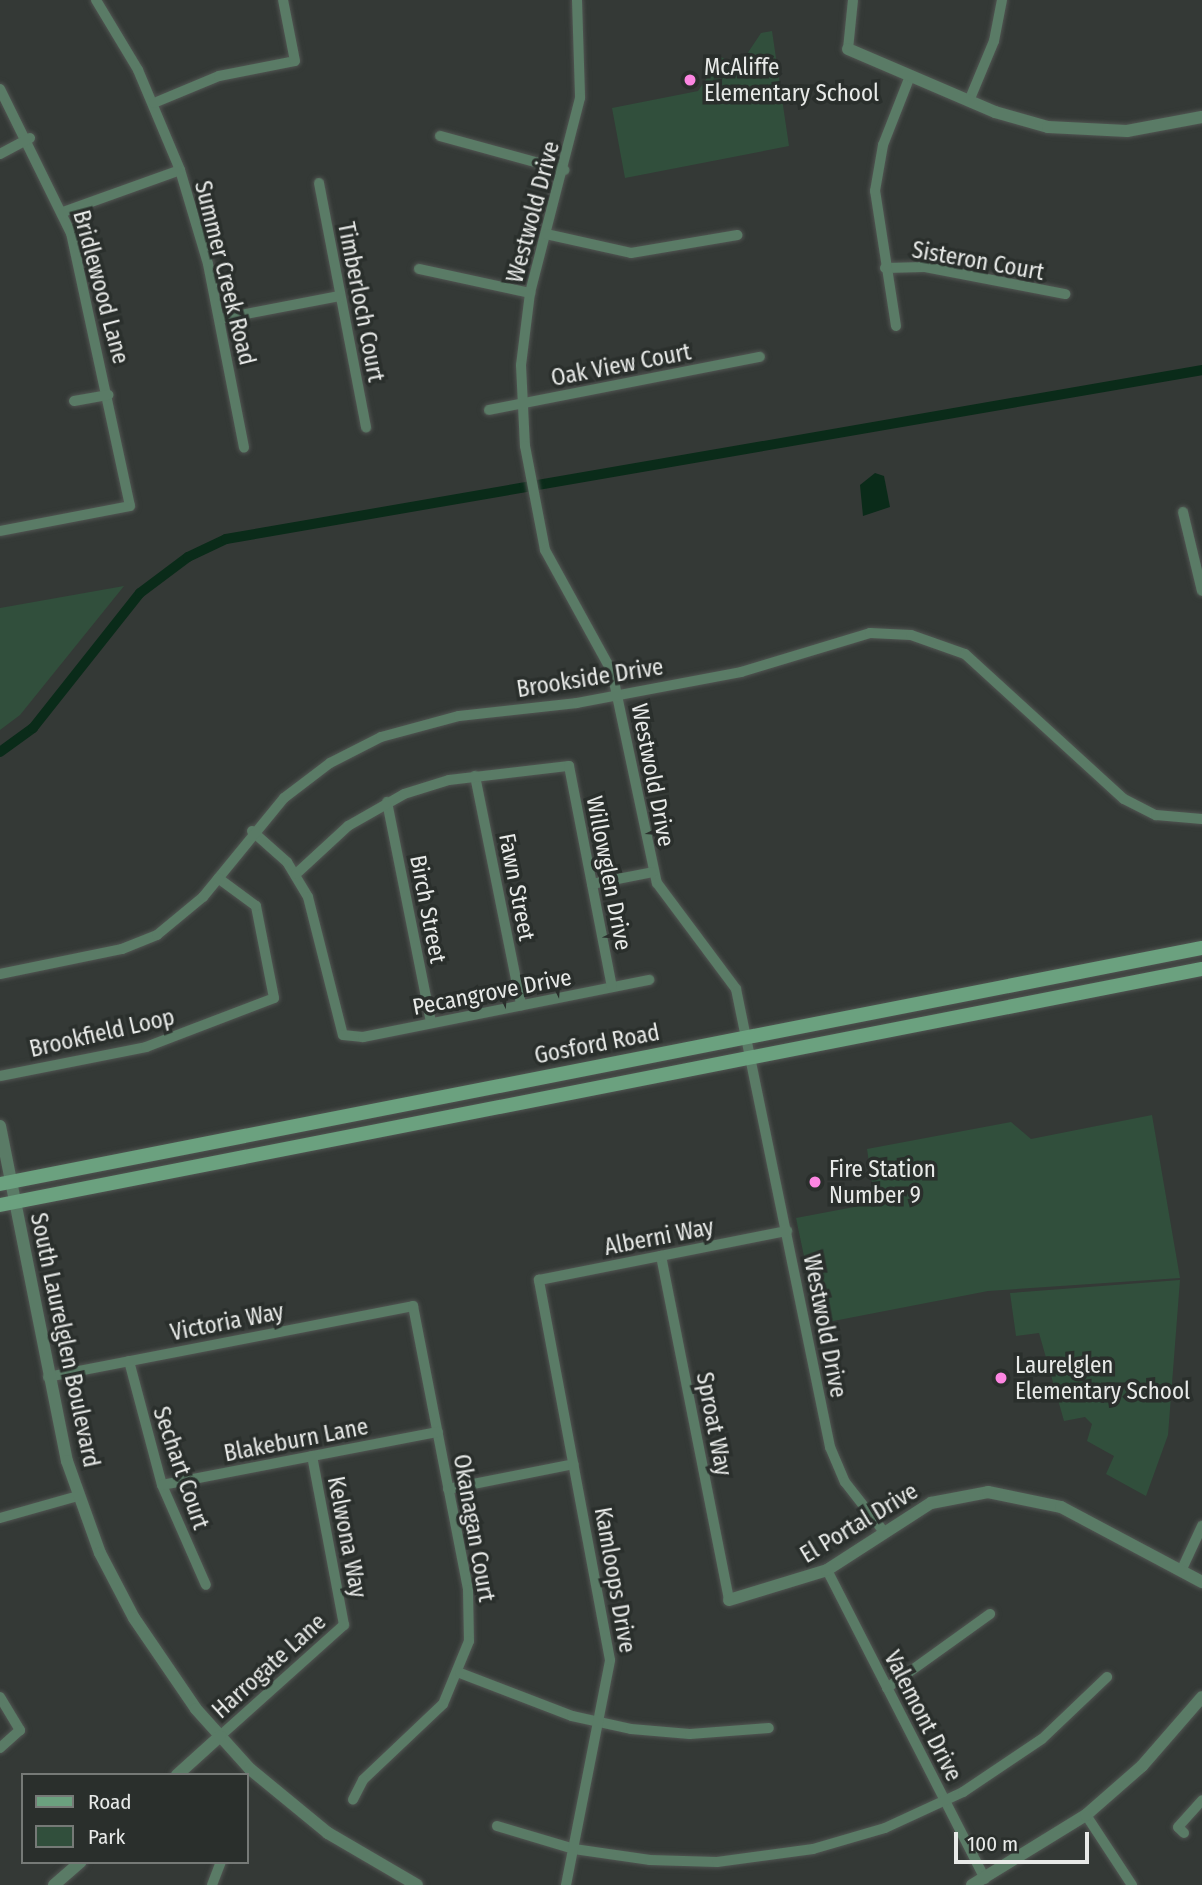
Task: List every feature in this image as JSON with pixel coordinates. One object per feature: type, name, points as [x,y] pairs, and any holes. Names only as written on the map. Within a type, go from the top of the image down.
[{"type":"main road","name":"Gosford Road","points":[[6,1183],[1202,948]]},
{"type":"main road","name":"Gosford Road","points":[[0,1205],[1202,969]]},
{"type":"street","name":"Summer Creek Road","points":[[96,0],[154,103],[180,170],[219,319],[244,448]]},
{"type":"street","points":[[154,103],[219,76],[295,61],[283,0]]},
{"type":"street","name":"Westwold Drive","points":[[578,0],[582,75],[564,170],[530,293],[521,403],[535,497],[551,568],[606,656],[617,696],[653,872],[675,912],[728,974],[749,1037],[830,1447],[845,1482],[884,1532]]},
{"type":"street","points":[[853,0],[848,49],[969,101],[1076,130],[1136,130],[1202,117]]},
{"type":"street","points":[[969,101],[994,41],[1002,0]]},
{"type":"street","points":[[896,326],[876,209],[878,166],[910,76]]},
{"type":"street","name":"Bridlewood Lane","points":[[0,89],[30,138],[63,212],[108,395],[130,506],[0,531]]},
{"type":"street","points":[[440,136],[564,170]]},
{"type":"street","points":[[0,154],[30,138]]},
{"type":"street","points":[[63,212],[180,170]]},
{"type":"street","name":"Timberloch Court","points":[[318,183],[366,428]]},
{"type":"street","points":[[546,233],[631,253],[737,235]]},
{"type":"street","name":"Sisteron Court","points":[[885,268],[925,267],[1065,294]]},
{"type":"street","points":[[419,269],[530,293]]},
{"type":"street","points":[[219,319],[340,296]]},
{"type":"street","name":"Oak View Court","points":[[489,410],[760,357]]},
{"type":"street","points":[[74,401],[108,395]]},
{"type":"street","points":[[1183,512],[1202,591]]},
{"type":"street","name":"Brookside Drive","points":[[0,974],[139,944],[182,918],[218,878],[252,831],[306,780],[381,737],[459,716],[617,696],[765,665],[850,636],[911,635],[979,663],[1124,799],[1156,815],[1202,819]]},
{"type":"street","name":"Willowglen Drive","points":[[475,776],[569,766],[612,987]]},
{"type":"street","points":[[252,831],[296,874],[348,826],[387,802],[475,776]]},
{"type":"street","name":"Fawn Street","points":[[475,776],[521,1006]]},
{"type":"street","name":"Birch Street","points":[[387,802],[431,1023]]},
{"type":"street","points":[[592,884],[653,872]]},
{"type":"street","name":"Pecangrove Drive","points":[[296,874],[313,911],[343,1034],[431,1023],[649,980]]},
{"type":"street","name":"Brookfield Loop","points":[[0,1076],[146,1047],[274,998],[256,906],[218,878]]},
{"type":"street","name":"South Laurelglen Boulevard","points":[[0,1126],[6,1183],[15,1202],[48,1377],[78,1496],[134,1618],[219,1737],[301,1813],[416,1885]]},
{"type":"street","name":"Alberni Way","points":[[539,1280],[787,1231]]},
{"type":"street","name":"Sproat Way","points":[[661,1256],[729,1601]]},
{"type":"street","name":"Kamloops Drive","points":[[539,1280],[609,1643],[602,1724],[566,1885]]},
{"type":"street","name":"Victoria Way","points":[[48,1377],[413,1306]]},
{"type":"street","name":"Okanagan Court","points":[[353,1800],[363,1780],[443,1704],[460,1673],[470,1605],[413,1306]]},
{"type":"street","name":"Sechart Court","points":[[129,1361],[162,1485],[206,1585]]},
{"type":"street","name":"Blakeburn Lane","points":[[162,1485],[438,1432]]},
{"type":"street","name":"Kelwona Way","points":[[312,1456],[344,1625]]},
{"type":"street","points":[[448,1489],[574,1464]]},
{"type":"street","name":"El Portal Drive","points":[[729,1601],[827,1570],[884,1532],[947,1498],[1008,1493],[1061,1507],[1202,1582]]},
{"type":"street","points":[[0,1518],[78,1496]]},
{"type":"street","points":[[1181,1571],[1202,1526]]},
{"type":"street","name":"Valemont Drive","points":[[827,1570],[985,1879]]},
{"type":"street","points":[[887,1688],[990,1614]]},
{"type":"street","name":"Harrogate Lane","points":[[219,1737],[344,1625]]},
{"type":"street","points":[[460,1673],[602,1724],[690,1734],[769,1728]]},
{"type":"street","points":[[497,1826],[574,1849],[650,1860],[765,1857],[850,1840],[946,1801],[1019,1756],[1107,1677]]},
{"type":"street","points":[[0,1697],[20,1730],[0,1748]]},
{"type":"street","points":[[972,1885],[1086,1815],[1142,1766],[1202,1698]]},
{"type":"street","points":[[179,1773],[219,1737]]},
{"type":"street","points":[[1184,1833],[1178,1827],[1202,1800]]},
{"type":"street","points":[[1086,1815],[1132,1885]]},
{"type":"street","points":[[62,1882],[78,1864]]},
{"type":"street","points":[[212,1885],[219,1864]]},
{"type":"green space","points":[[772,31],[789,146],[625,178],[612,108],[698,91],[721,57],[739,66],[761,33]]},
{"type":"green space","points":[[124,586],[20,715],[0,730],[0,608]]},
{"type":"green space","points":[[1152,1115],[1180,1278],[988,1291],[818,1324],[796,1218],[875,1203],[867,1149],[1011,1122],[1031,1139]]},
{"type":"green space","points":[[1180,1280],[1168,1435],[1146,1496],[1106,1474],[1114,1456],[1087,1441],[1092,1424],[1085,1417],[1064,1421],[1039,1333],[1016,1336],[1010,1293]]},
{"type":"shaded area","points":[[875,473],[884,476],[890,507],[863,516],[860,485]]},
{"type":"waterway","points":[[0,752],[33,728],[140,593],[188,557],[226,539],[1202,370]]},
{"type":"place","name":"McAliffe Elementary School","points":[[690,80]]},
{"type":"place","name":"Fire Station Number 9","points":[[815,1182]]},
{"type":"place","name":"Laurelglen Elementary School","points":[[1001,1378]]}]
